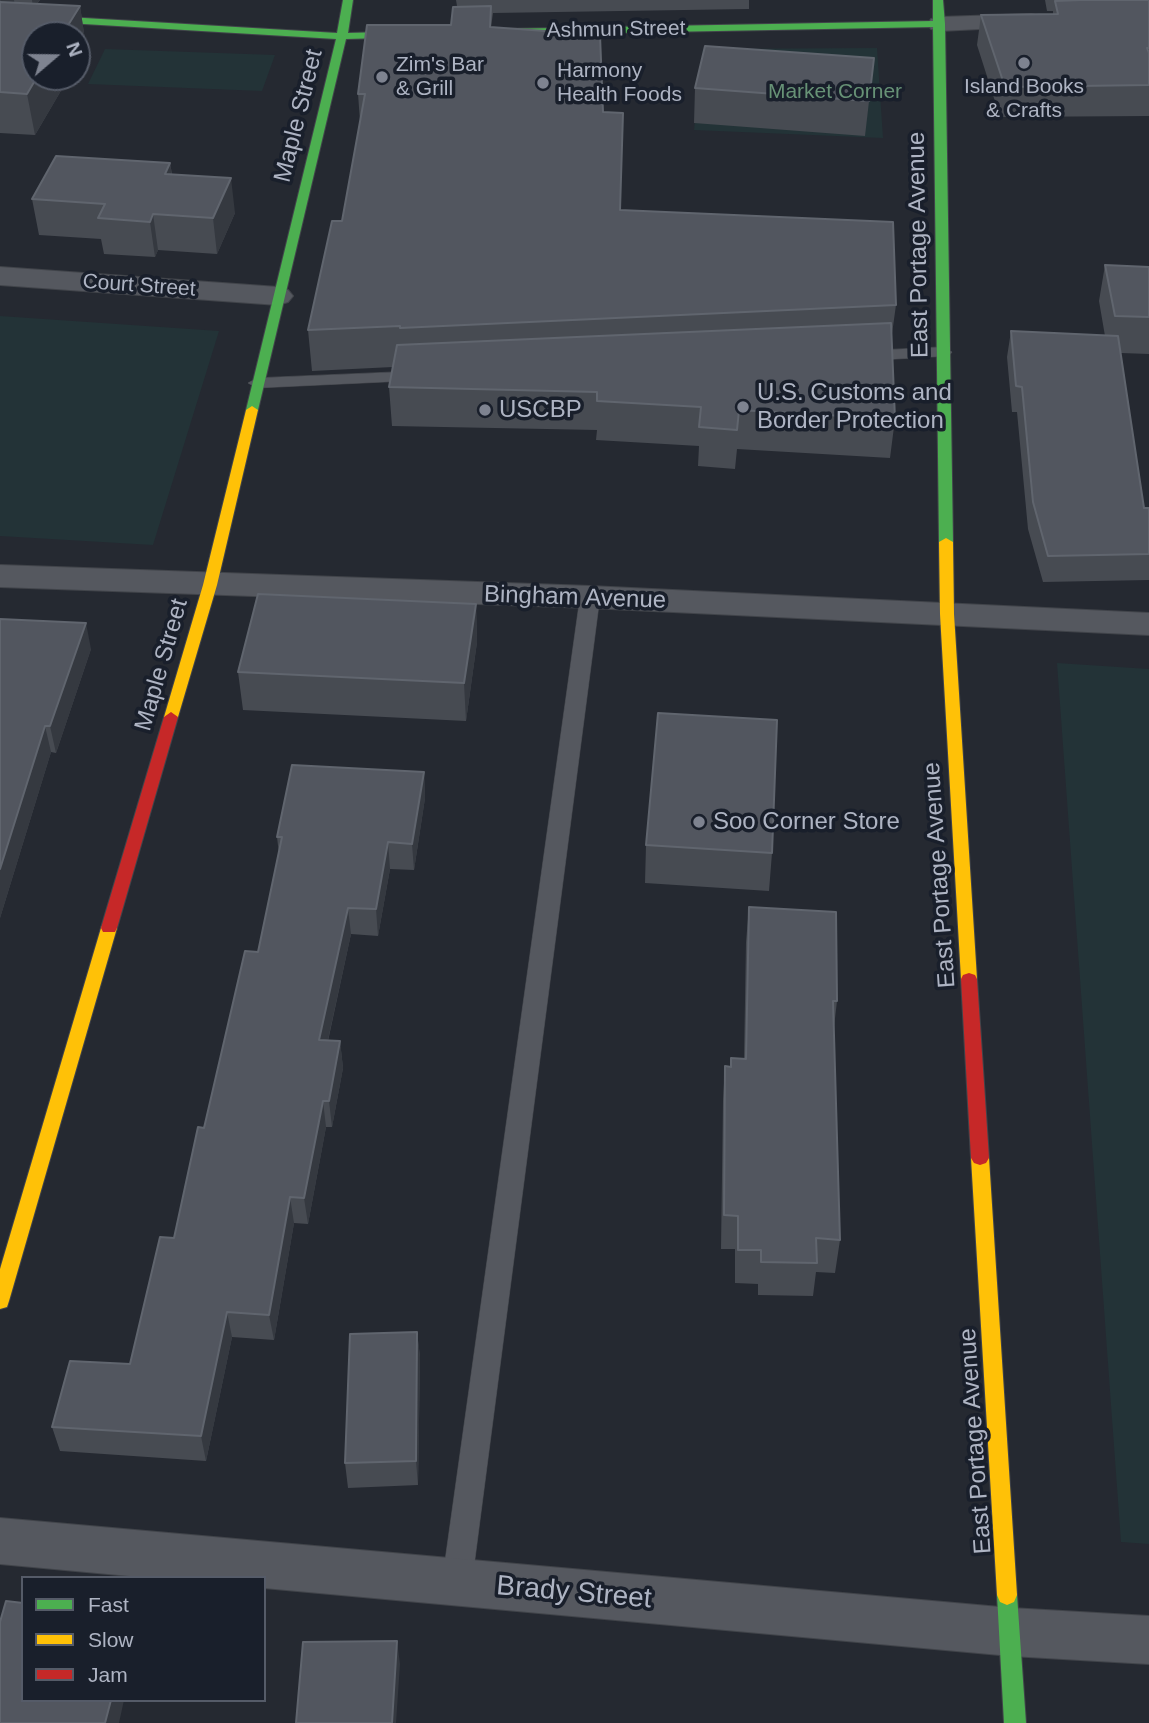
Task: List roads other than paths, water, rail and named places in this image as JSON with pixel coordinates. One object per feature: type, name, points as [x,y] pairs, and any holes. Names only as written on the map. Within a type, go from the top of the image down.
[{"type":"main road","name":"Maple Street","points":[[0,1301],[210,585],[342,36],[348,0]]},
{"type":"main road","name":"Ashmun Street","points":[[481,33],[939,12]]},
{"type":"main road","name":"East Portage Avenue","points":[[939,12],[947,614],[1015,1723]]},
{"type":"main road","points":[[0,16],[342,36],[439,34]]},
{"type":"street","name":"Ashmun Street","points":[[939,12],[1051,21]]},
{"type":"street","name":"Court Street","points":[[0,276],[278,296]]},
{"type":"street","name":"Bingham Avenue","points":[[0,576],[590,597],[1149,624]]},
{"type":"street","name":"Brady Street","points":[[0,1541],[1011,1632],[1149,1640]]},
{"type":"lane","points":[[847,356],[943,352]]},
{"type":"lane","points":[[257,383],[435,375]]},
{"type":"lane","points":[[457,1582],[590,597]]},
{"type":"place","name":"Island Books & Crafts","points":[[1024,63]]},
{"type":"place","name":"Zim's Bar & Grill","points":[[382,77]]},
{"type":"place","name":"Harmony Health Foods","points":[[543,83]]},
{"type":"place","name":"U.S. Customs and Border Protection","points":[[743,407]]},
{"type":"place","name":"USCBP","points":[[485,410]]},
{"type":"place","name":"Soo Corner Store","points":[[699,822]]},
{"type":"park label","name":"Market Corner","points":[[835,92]]}]
